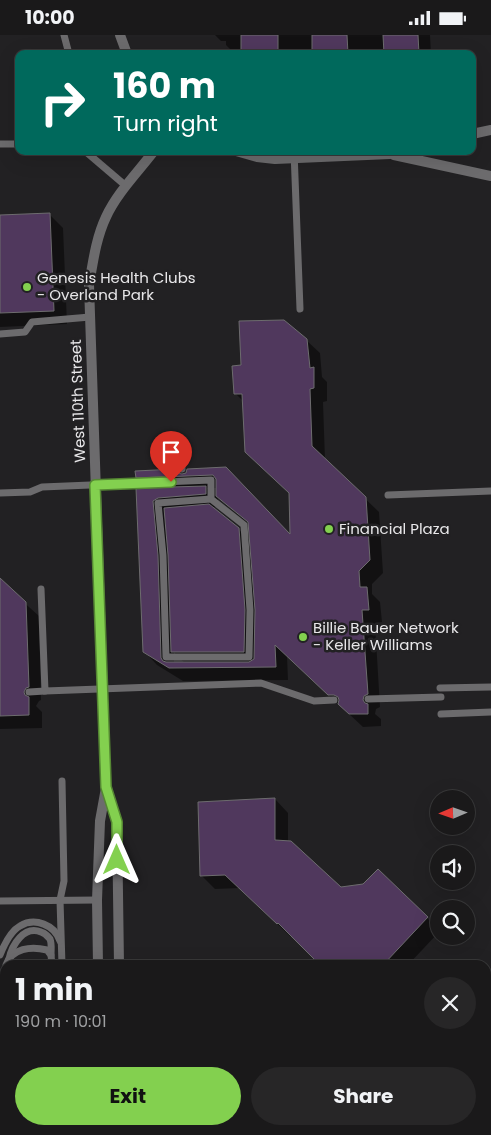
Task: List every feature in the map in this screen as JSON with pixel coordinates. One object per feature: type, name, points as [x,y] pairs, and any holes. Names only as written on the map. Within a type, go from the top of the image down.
[{"type":"street","points":[[120,35],[126,50]]},
{"type":"street","points":[[476,133],[491,130]]},
{"type":"street","name":"West 110th Street","points":[[98,960],[96,900],[100,821],[106,787],[89,285],[94,253],[106,216],[126,186],[151,155]]},
{"type":"street","points":[[253,155],[266,158],[294,155]]},
{"type":"street","points":[[395,155],[491,176]]},
{"type":"street","name":"West 110th Street","points":[[106,787],[117,822],[119,960]]},
{"type":"lane","points":[[64,35],[68,50]]},
{"type":"lane","points":[[0,144],[15,143]]},
{"type":"lane","points":[[90,155],[126,186]]},
{"type":"lane","points":[[294,155],[300,309]]},
{"type":"lane","points":[[0,334],[25,333],[32,322],[90,317]]},
{"type":"lane","points":[[180,451],[182,469]]},
{"type":"lane","points":[[0,493],[30,492],[42,487],[211,480],[211,499]]},
{"type":"lane","points":[[388,495],[491,491]]},
{"type":"lane","points":[[211,499],[244,525],[250,610],[249,657],[166,657],[158,503],[211,499]]},
{"type":"lane","points":[[41,589],[45,691]]},
{"type":"lane","points":[[29,692],[261,683],[314,701],[334,700]]},
{"type":"lane","points":[[440,688],[491,687]]},
{"type":"lane","points":[[368,699],[441,697]]},
{"type":"lane","points":[[441,714],[491,712]]},
{"type":"lane","points":[[62,781],[64,881],[60,900],[62,960]]},
{"type":"lane","points":[[0,901],[96,900]]},
{"type":"lane","points":[[0,955],[9,937],[19,927],[27,923],[43,924],[52,928],[57,933],[62,946]]},
{"type":"lane","points":[[8,960],[15,944],[26,932],[32,931],[38,931],[50,940],[52,960]]},
{"type":"lane","points":[[9,960],[16,952],[23,950],[47,950],[51,955]]},
{"type":"lane","points":[[0,1011],[0,1027]]},
{"type":"building","points":[[241,35],[278,35],[278,50],[241,50]]},
{"type":"building","points":[[312,35],[347,35],[348,50],[312,50]]},
{"type":"building","points":[[383,35],[418,35],[419,50],[384,50]]},
{"type":"building","name":"Genesis Health Clubs - Overland Park","points":[[50,213],[54,311],[0,313],[0,215]]},
{"type":"building","name":"Financial Plaza","points":[[284,320],[307,339],[310,368],[314,367],[314,388],[310,389],[312,446],[366,497],[370,560],[359,571],[360,587],[367,587],[369,610],[362,610],[368,694],[364,696],[363,700],[368,704],[368,714],[349,714],[338,704],[338,697],[328,695],[275,645],[276,667],[169,668],[143,652],[136,488],[206,486],[206,494],[158,498],[153,501],[158,555],[161,658],[166,662],[249,662],[254,659],[255,610],[248,522],[216,496],[216,479],[213,475],[136,478],[135,471],[177,469],[178,473],[182,474],[186,473],[187,469],[226,467],[290,534],[289,493],[245,452],[242,394],[234,394],[232,366],[241,365],[239,321]]},
{"type":"building","points":[[209,504],[239,528],[245,610],[244,652],[171,652],[168,555],[164,508]]},
{"type":"building","points":[[0,578],[26,602],[29,687],[24,692],[29,697],[29,715],[0,716]]},
{"type":"building","points":[[275,798],[275,840],[291,841],[341,887],[363,884],[378,869],[428,917],[388,960],[315,960],[225,875],[200,876],[198,802]]},
{"type":"place","name":"Genesis Health Clubs - Overland Park","points":[[27,287]]},
{"type":"place","name":"Financial Plaza","points":[[329,529]]},
{"type":"place","name":"Billie Bauer Network - Keller Williams","points":[[303,637]]},
{"type":"route","points":[[117,860],[117,822],[106,787],[95,485],[171,482]]}]
